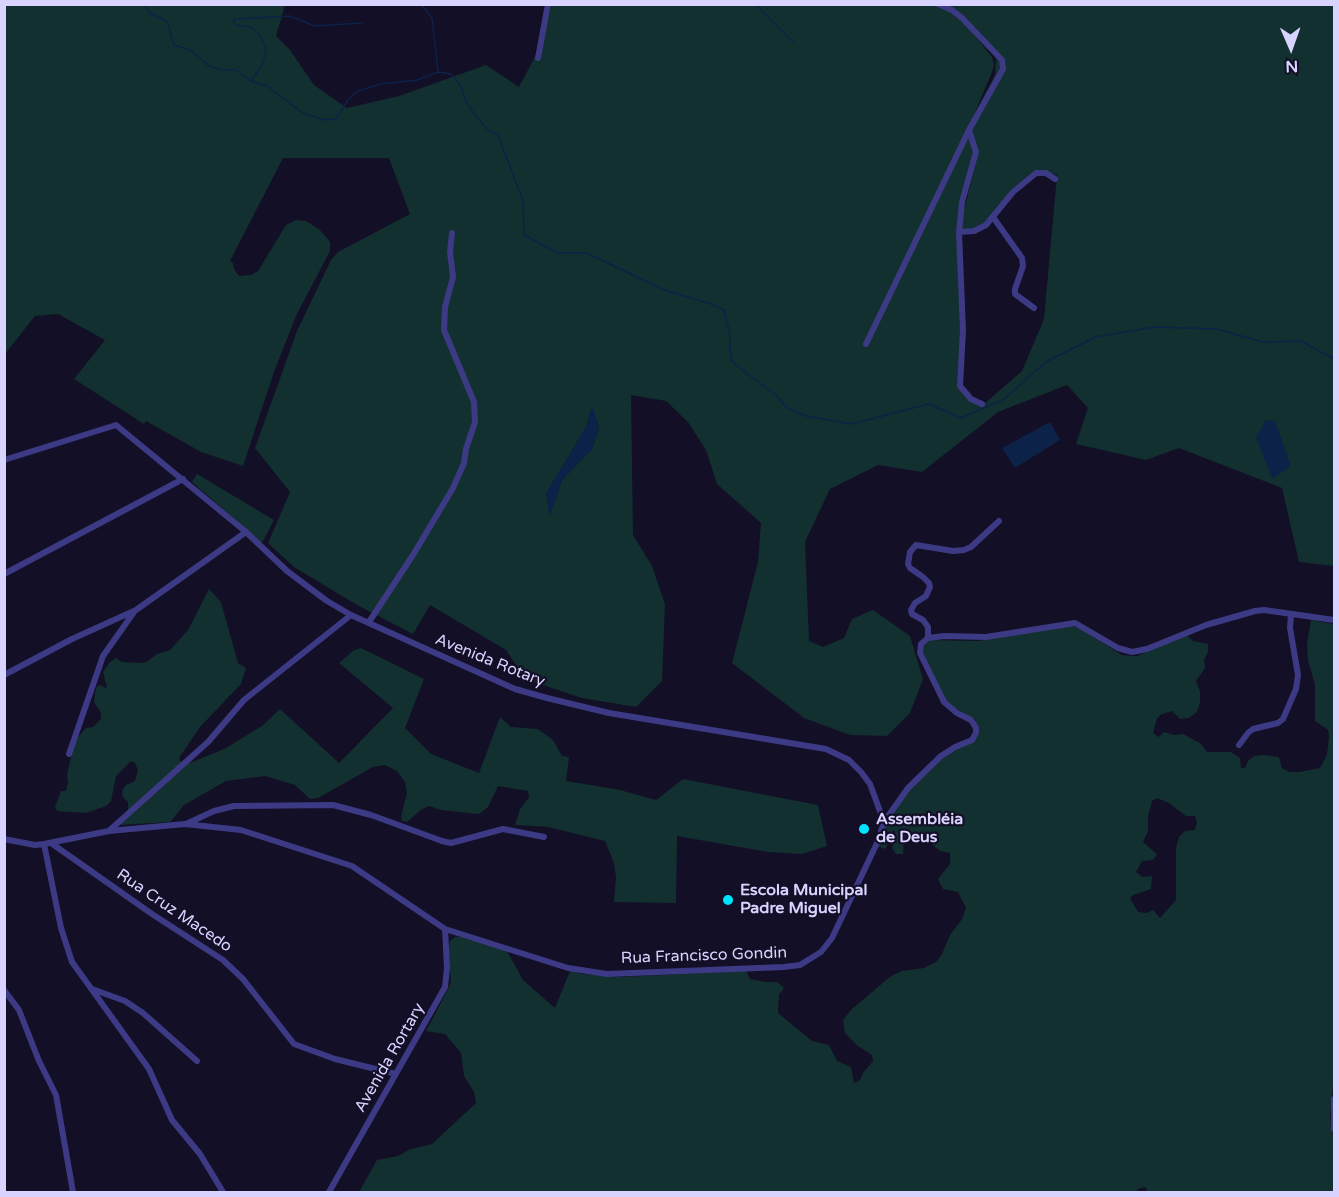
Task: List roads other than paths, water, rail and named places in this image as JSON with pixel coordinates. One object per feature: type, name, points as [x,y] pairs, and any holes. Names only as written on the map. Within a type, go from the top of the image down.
[{"type":"street","points":[[538,58],[548,4]]},
{"type":"street","points":[[866,344],[969,130],[1003,69],[1002,60],[956,13],[938,4]]},
{"type":"street","points":[[969,130],[976,152],[962,202],[959,232],[963,330],[960,386],[971,399],[982,404]]},
{"type":"street","points":[[959,232],[980,229],[1013,192],[1032,176],[1042,172],[1055,179]]},
{"type":"street","points":[[993,217],[1023,262],[1015,294],[1034,308]]},
{"type":"street","points":[[369,622],[453,488],[464,463],[475,422],[474,402],[444,330],[444,308],[453,277],[450,252],[452,233]]},
{"type":"street","name":"Avenida Rotary","points":[[4,460],[116,425],[246,532],[304,585],[351,615],[515,689],[609,713],[826,749],[849,760],[861,772],[870,784],[884,822]]},
{"type":"street","points":[[4,574],[183,479]]},
{"type":"street","points":[[999,521],[977,542],[964,550],[953,551],[921,545],[913,547],[908,558],[910,568],[923,577],[930,587],[926,596],[915,603],[911,610],[914,616],[926,623],[928,638],[987,637],[1075,623],[1118,648],[1132,652],[1147,649],[1246,612],[1264,610],[1335,620]]},
{"type":"street","points":[[4,675],[72,639],[136,610],[246,532]]},
{"type":"street","points":[[69,754],[103,656],[136,610]]},
{"type":"street","points":[[1239,745],[1253,729],[1278,723],[1283,719],[1296,689],[1298,675],[1290,628],[1292,614]]},
{"type":"street","points":[[109,831],[208,742],[244,700],[351,615]]},
{"type":"street","name":"Rua Francisco Gondin","points":[[4,839],[35,845],[109,831],[185,824],[241,830],[342,862],[445,929],[568,968],[593,973],[625,974],[800,965],[821,951],[832,938],[878,841],[884,822],[908,788],[947,752],[972,740],[976,733],[971,720],[951,708],[939,694],[920,649],[921,644],[928,638]]},
{"type":"street","points":[[185,824],[214,811],[234,806],[333,805],[371,815],[442,842],[451,843],[503,829],[544,837]]},
{"type":"street","points":[[47,844],[68,952],[72,962],[149,1069],[172,1120],[200,1154],[223,1192]]},
{"type":"street","name":"Rua Cruz Macedo","points":[[47,844],[228,963],[294,1044],[335,1059],[396,1074]]},
{"type":"street","name":"Avenida Rortary","points":[[328,1192],[444,987],[447,968],[445,929]]},
{"type":"street","points":[[92,989],[125,1001],[143,1013],[197,1061]]},
{"type":"street","points":[[4,990],[18,1010],[56,1095],[73,1192]]},
{"type":"street","points":[[1335,1099],[1335,1129]]},
{"type":"water","points":[[592,406],[599,427],[592,449],[562,480],[550,516],[546,494],[586,427]]},
{"type":"water","points":[[1266,420],[1275,421],[1291,466],[1272,479],[1256,437]]},
{"type":"water","points":[[1050,422],[1060,440],[1015,468],[1002,448]]},
{"type":"waterway","points":[[143,4],[150,13],[167,21],[174,45],[192,51],[210,67],[236,70],[251,81],[267,86],[303,113],[325,120],[336,119],[348,100],[358,91],[380,84],[417,80],[438,72],[451,74],[461,86],[466,101],[475,115],[489,131],[498,135],[523,201],[524,235],[558,253],[587,253],[664,290],[724,310],[729,330],[731,359],[776,395],[787,408],[806,416],[851,424],[929,404],[961,418],[1004,399],[1046,362],[1096,337],[1155,327],[1216,329],[1263,342],[1301,341],[1334,359]]},
{"type":"waterway","points":[[421,4],[432,18],[438,71]]},
{"type":"waterway","points":[[753,4],[793,42]]},
{"type":"waterway","points":[[252,80],[262,65],[266,52],[263,41],[250,27],[236,25],[233,21],[235,19],[290,16],[315,26],[362,23]]},
{"type":"place","name":"Assembléia de Deus","points":[[864,829]]},
{"type":"place","name":"Escola Municipal Padre Miguel","points":[[728,900]]}]
